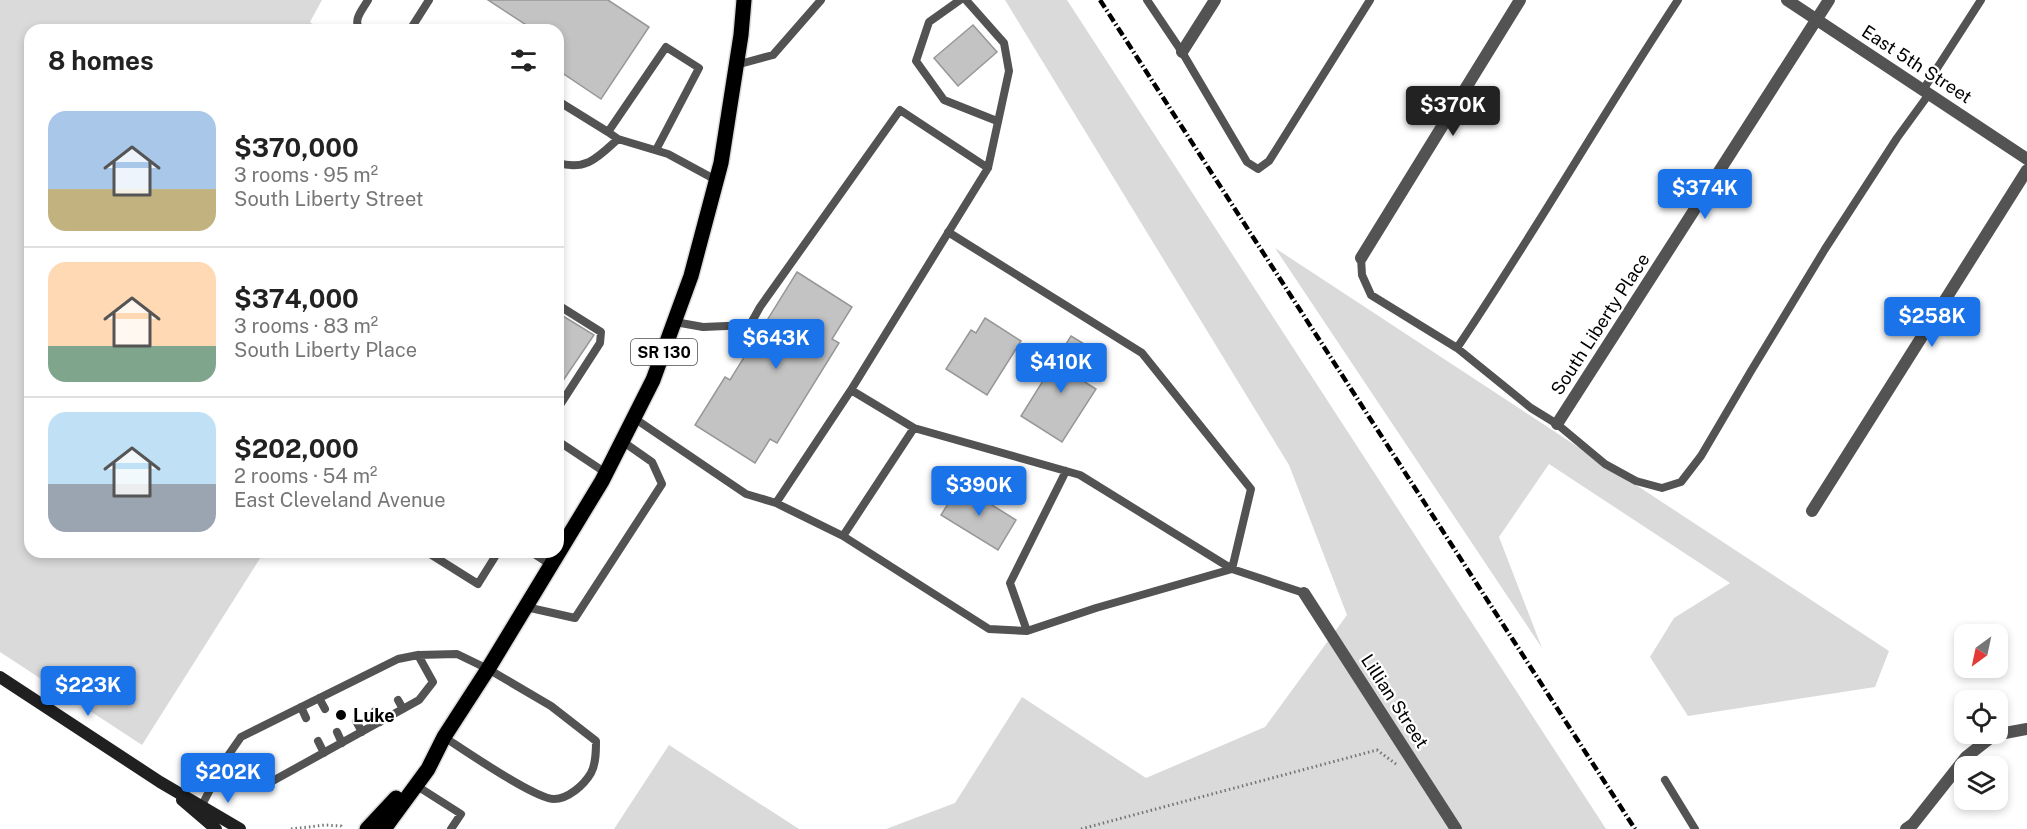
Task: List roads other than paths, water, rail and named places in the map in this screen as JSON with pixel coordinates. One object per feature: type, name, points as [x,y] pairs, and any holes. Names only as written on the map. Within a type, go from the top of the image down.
[{"type":"main road","name":"SR 130","points":[[564,543],[606,474],[653,380],[691,276],[721,163],[744,0]]},
{"type":"main road","name":"SR 130","points":[[444,738],[555,558]]},
{"type":"main road","points":[[384,829],[417,786],[444,738]]},
{"type":"main road","points":[[367,829],[392,803],[444,738]]},
{"type":"street","points":[[1182,52],[1215,0]]},
{"type":"street","points":[[1361,258],[1520,0]]},
{"type":"street","name":"East 5th Street","points":[[1787,0],[2027,159]]},
{"type":"street","name":"South Liberty Place","points":[[1557,424],[1829,0]]},
{"type":"street","points":[[1812,511],[2027,170]]},
{"type":"street","name":"Lillian Street","points":[[1304,593],[1456,829]]},
{"type":"street","points":[[0,677],[160,782],[240,829]]},
{"type":"street","points":[[1906,829],[1913,824],[1966,757],[1994,735],[2027,729]]},
{"type":"street","points":[[160,782],[216,829]]},
{"type":"lane","points":[[357,24],[356,20],[368,0]]},
{"type":"lane","points":[[414,24],[429,0]]},
{"type":"lane","points":[[736,65],[773,55],[822,0]]},
{"type":"lane","points":[[960,0],[929,22],[916,61],[944,100],[997,121]]},
{"type":"lane","points":[[776,503],[850,390],[988,168],[1009,71],[1004,43],[966,0]]},
{"type":"lane","points":[[1147,0],[1182,52],[1247,162],[1258,169],[1269,161],[1370,0]]},
{"type":"lane","points":[[1456,348],[1544,214],[1604,114],[1678,0]]},
{"type":"lane","points":[[1361,258],[1362,275],[1371,295],[1456,348],[1531,408],[1557,424],[1605,464],[1636,481],[1662,488],[1681,482],[1701,456],[1825,249],[1926,92],[1981,0]]},
{"type":"lane","points":[[608,132],[666,47],[699,68],[656,150]]},
{"type":"lane","points":[[564,105],[618,139],[668,154],[716,180]]},
{"type":"lane","points":[[675,322],[703,327],[750,325],[767,297],[900,110],[988,168]]},
{"type":"lane","points":[[564,164],[583,166],[595,160],[618,139]]},
{"type":"lane","points":[[948,232],[1142,353],[1251,489],[1232,569]]},
{"type":"lane","points":[[564,309],[601,332],[600,344],[564,399]]},
{"type":"lane","points":[[850,390],[914,428],[1080,475],[1232,569],[1304,593]]},
{"type":"lane","points":[[634,418],[746,494],[776,503],[843,536],[989,629],[1028,631],[1096,608],[1232,569]]},
{"type":"lane","points":[[843,536],[914,428]]},
{"type":"lane","points":[[526,607],[575,618],[662,484],[652,462],[622,441]]},
{"type":"lane","points":[[564,445],[606,474]]},
{"type":"lane","points":[[1028,631],[1010,583],[1066,471]]},
{"type":"lane","points":[[437,558],[478,584],[494,558]]},
{"type":"lane","points":[[540,558],[551,565]]},
{"type":"lane","points":[[202,805],[227,757],[241,736],[398,658],[418,655],[457,654],[488,669],[550,706],[596,741],[596,757],[591,773],[574,792],[554,799],[535,794],[444,738]]},
{"type":"lane","points":[[227,757],[244,783],[260,788],[419,700],[433,682],[418,655]]},
{"type":"lane","points":[[380,667],[386,677]]},
{"type":"lane","points":[[359,678],[364,688]]},
{"type":"lane","points":[[340,687],[345,698]]},
{"type":"lane","points":[[319,698],[325,709]]},
{"type":"lane","points":[[398,700],[403,709]]},
{"type":"lane","points":[[301,707],[306,718]]},
{"type":"lane","points":[[375,711],[380,722]]},
{"type":"lane","points":[[356,721],[362,732]]},
{"type":"lane","points":[[337,732],[342,743]]},
{"type":"lane","points":[[318,741],[324,753]]},
{"type":"lane","points":[[1665,780],[1695,829]]},
{"type":"lane","points":[[417,786],[461,814],[451,829]]},
{"type":"railway","points":[[1100,0],[1635,829]]},
{"type":"place","name":"Luke","points":[[341,715]]}]
